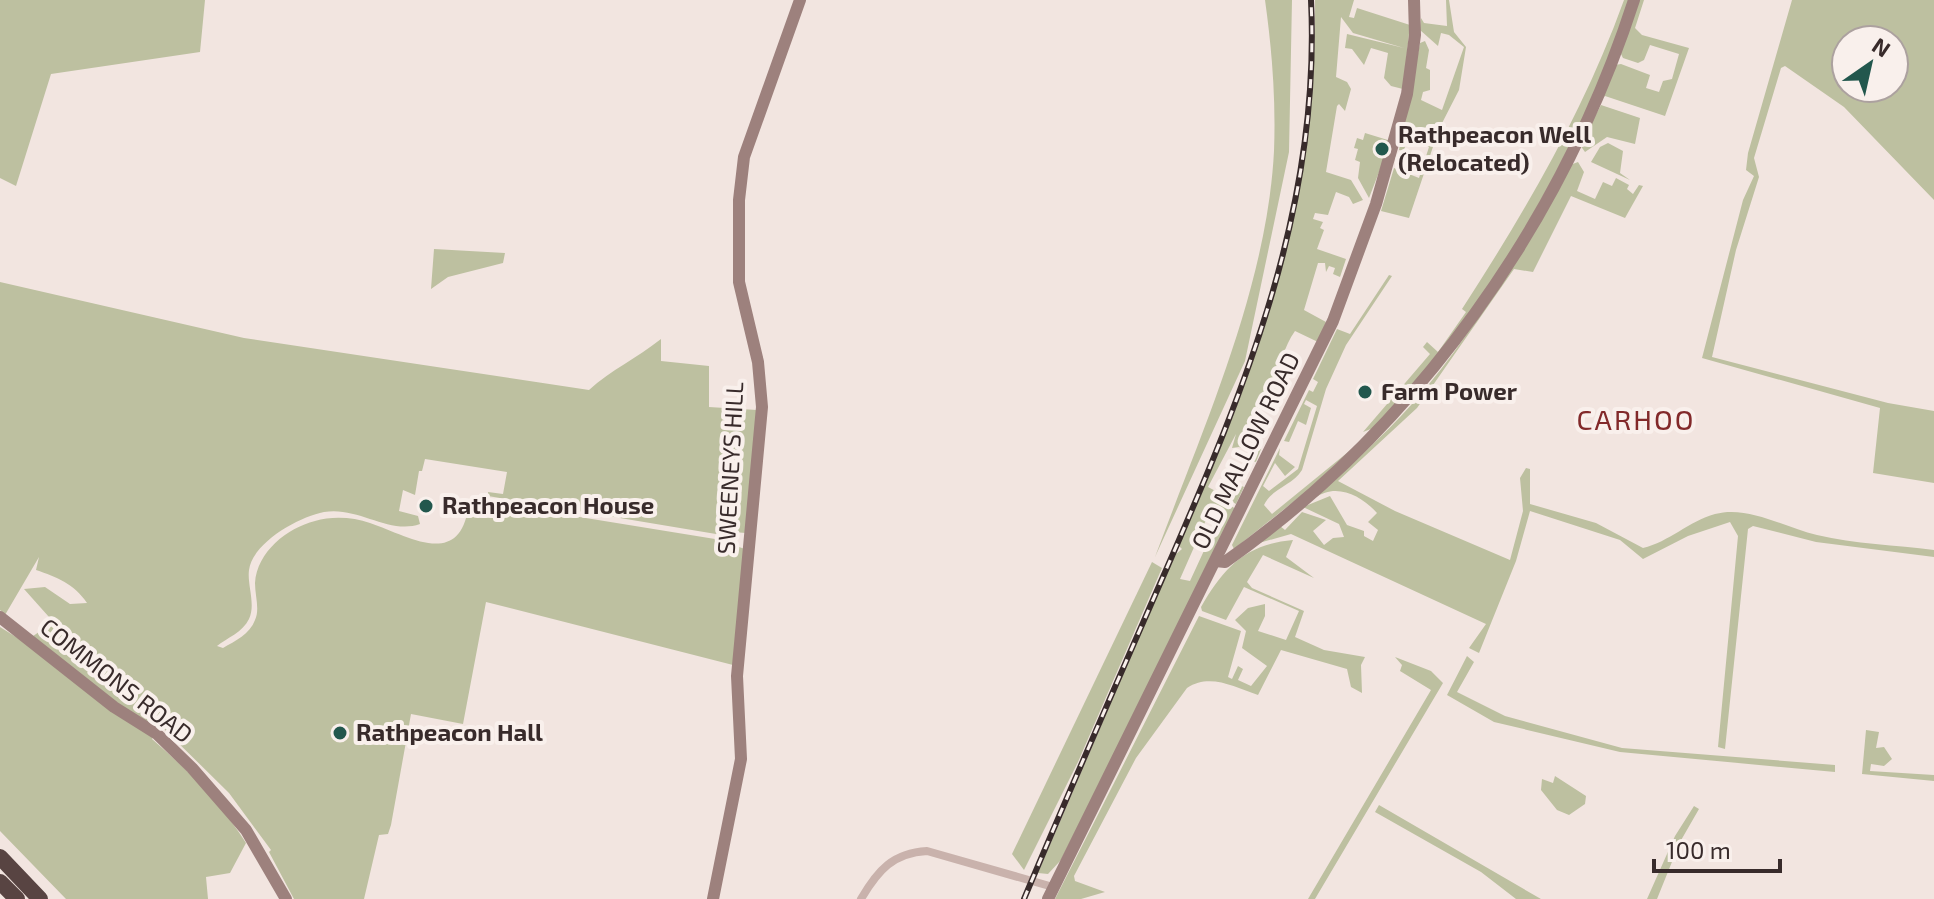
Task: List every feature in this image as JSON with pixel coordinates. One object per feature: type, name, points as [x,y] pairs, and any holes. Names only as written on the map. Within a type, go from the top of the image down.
[{"type":"highway","points":[[0,857],[40,899]]},
{"type":"highway","points":[[0,882],[17,899]]},
{"type":"street","name":"SWEENEYS HILL","points":[[713,899],[741,759],[737,676],[762,407],[758,362],[739,282],[739,200],[744,157],[800,0]]},
{"type":"street","name":"OLD MALLOW ROAD","points":[[1050,893],[1305,384],[1358,257],[1407,94],[1415,35],[1414,0]]},
{"type":"street","points":[[1216,561],[1225,562],[1253,542],[1344,464],[1406,404],[1439,364],[1517,247],[1572,151],[1605,80],[1634,0]]},
{"type":"street","name":"COMMONS ROAD","points":[[0,617],[114,707],[157,734],[246,830],[286,899]]},
{"type":"street","points":[[861,899],[888,862],[908,852],[927,851],[1050,893]]},
{"type":"green space","points":[[0,0],[205,0],[200,52],[51,74],[16,186],[0,178]]},
{"type":"green space","points":[[1265,0],[1292,0],[1289,152],[1245,361],[1155,557],[1230,358],[1259,254],[1269,203],[1274,151],[1273,75]]},
{"type":"green space","points":[[1315,0],[1354,0],[1349,17],[1354,18],[1357,8],[1410,25],[1403,89],[1391,86],[1384,78],[1388,53],[1371,48],[1364,65],[1352,49],[1345,48],[1347,34],[1404,48],[1353,33],[1341,17],[1336,77],[1347,82],[1351,89],[1345,111],[1339,104],[1337,106],[1326,172],[1351,180],[1363,200],[1353,204],[1349,197],[1336,192],[1328,215],[1315,213],[1313,219],[1323,222],[1320,228],[1324,230],[1317,249],[1346,259],[1340,277],[1333,274],[1335,268],[1329,266],[1326,272],[1325,263],[1318,263],[1304,310],[1326,322],[1318,342],[1295,331],[1265,388],[1269,393],[1241,439],[1261,449],[1256,462],[1247,459],[1250,452],[1239,447],[1232,448],[1236,434],[1208,487],[1227,497],[1234,483],[1244,487],[1236,504],[1218,494],[1216,497],[1236,509],[1061,860],[1048,874],[1038,873],[1161,586],[1176,554],[1182,549],[1179,546],[1235,411],[1258,346],[1294,215],[1306,146],[1313,75]],"holes":[[[1210,511],[1220,516],[1190,581],[1180,579]]]},
{"type":"green space","points":[[1446,0],[1449,0],[1454,32],[1466,47],[1459,90],[1439,129],[1409,218],[1381,211],[1394,168],[1419,178],[1429,147],[1414,141],[1406,143],[1404,151],[1399,150],[1420,43],[1425,41],[1429,50],[1426,68],[1430,70],[1430,90],[1423,92],[1421,100],[1442,110],[1464,47],[1449,35],[1441,33],[1438,46],[1420,30],[1421,18],[1424,23],[1447,26]]},
{"type":"green space","points":[[1624,0],[1631,0],[1594,94],[1525,228],[1434,364],[1376,427],[1363,432],[1430,354],[1423,347],[1427,342],[1438,352],[1466,312],[1462,309],[1509,235],[1572,120]]},
{"type":"green space","points":[[1639,0],[1644,0],[1635,28],[1642,35],[1689,48],[1665,116],[1605,96],[1600,100],[1615,65],[1621,64],[1650,75],[1646,88],[1659,92],[1663,81],[1672,79],[1679,54],[1650,45],[1644,60],[1638,63],[1623,58],[1620,52]]},
{"type":"green space","points":[[1792,0],[1934,0],[1934,200],[1840,104],[1910,104],[1910,24],[1830,24],[1830,97],[1785,66],[1781,68],[1754,158],[1759,177],[1736,250],[1712,357],[1888,403],[1934,411],[1934,483],[1873,473],[1880,408],[1702,358],[1743,200],[1754,176],[1746,170],[1748,153]]},
{"type":"green space","points":[[1601,105],[1640,118],[1635,144],[1607,137],[1585,152],[1580,145]]},
{"type":"green space","points":[[1365,133],[1391,141],[1369,198],[1358,178],[1360,162],[1355,160],[1358,149],[1354,148],[1357,138],[1363,140]]},
{"type":"green space","points":[[1608,143],[1623,151],[1620,173],[1630,180],[1591,162],[1600,147]]},
{"type":"green space","points":[[1578,162],[1584,172],[1577,191],[1595,199],[1603,182],[1612,186],[1616,178],[1629,185],[1627,189],[1633,194],[1639,185],[1643,186],[1625,218],[1571,196],[1533,272],[1514,269],[1417,408],[1338,481],[1395,511],[1510,560],[1523,511],[1520,478],[1526,468],[1530,469],[1530,504],[1596,523],[1643,548],[1706,517],[1741,512],[1831,538],[1934,550],[1934,557],[1816,542],[1753,526],[1748,529],[1725,749],[1718,747],[1738,536],[1730,522],[1688,536],[1643,559],[1620,540],[1530,511],[1516,561],[1479,653],[1469,648],[1486,624],[1291,534],[1259,543],[1280,526],[1285,530],[1302,512],[1326,520],[1313,531],[1324,545],[1333,538],[1344,537],[1339,524],[1303,507],[1330,496],[1347,525],[1364,531],[1364,536],[1373,541],[1378,530],[1368,522],[1377,513],[1364,501],[1340,491],[1323,493],[1315,498],[1389,429],[1457,349],[1497,289],[1570,165]]},
{"type":"green space","points":[[434,249],[505,253],[503,263],[448,277],[431,289]]},
{"type":"green space","points":[[1389,275],[1392,276],[1346,345],[1326,389],[1302,470],[1264,505],[1272,514],[1353,448],[1307,491],[1234,549],[1232,545],[1280,448],[1279,455],[1295,467],[1285,476],[1275,463],[1263,486],[1269,491],[1298,469],[1317,406],[1306,400],[1304,404],[1311,408],[1306,425],[1298,421],[1289,442],[1284,441],[1309,390],[1313,392],[1318,382],[1313,379],[1337,329],[1350,334]]},
{"type":"green space","points":[[0,282],[244,338],[589,390],[661,339],[661,361],[709,366],[709,407],[757,410],[746,533],[719,531],[716,534],[488,496],[488,492],[503,494],[507,472],[425,459],[422,471],[419,471],[415,495],[403,490],[399,511],[418,516],[420,524],[397,526],[337,511],[324,512],[290,525],[268,541],[252,560],[249,570],[252,607],[249,619],[239,631],[217,646],[223,648],[232,643],[253,625],[257,611],[255,583],[261,561],[275,543],[294,529],[322,519],[350,518],[416,540],[444,543],[456,537],[464,524],[469,503],[475,500],[715,539],[745,549],[733,665],[486,602],[463,724],[411,714],[391,825],[388,834],[379,835],[364,899],[294,899],[269,852],[271,850],[229,793],[160,725],[152,739],[203,788],[246,843],[230,873],[206,877],[208,899],[66,899],[0,831],[0,627],[24,642],[45,628],[49,617],[24,589],[45,587],[70,604],[87,603],[64,582],[36,570],[39,557],[5,615],[0,610]]},
{"type":"green space","points":[[1293,540],[1286,557],[1314,578],[1263,555],[1247,582],[1252,588],[1304,611],[1295,637],[1324,650],[1365,657],[1361,665],[1362,693],[1351,687],[1347,669],[1281,650],[1258,695],[1213,682],[1187,688],[1136,758],[1074,876],[1075,881],[1105,892],[1081,899],[1055,899],[1199,616],[1241,631],[1228,677],[1232,679],[1238,666],[1243,669],[1238,680],[1251,686],[1267,666],[1242,648],[1246,631],[1235,620],[1248,608],[1265,604],[1265,616],[1258,631],[1286,640],[1299,611],[1244,587],[1226,620],[1202,611],[1201,607],[1218,580],[1238,560],[1262,547]]},
{"type":"green space","points":[[1152,562],[1162,568],[1078,762],[1024,870],[1012,854]]},
{"type":"green space","points":[[1467,656],[1474,662],[1457,692],[1505,716],[1622,748],[1835,765],[1835,772],[1620,752],[1494,722],[1447,695]]},
{"type":"green space","points":[[1395,657],[1431,671],[1443,683],[1315,899],[1308,899],[1431,690],[1400,671],[1402,665]]},
{"type":"green space","points":[[1866,730],[1879,732],[1876,748],[1884,747],[1892,759],[1884,766],[1871,764],[1870,771],[1934,775],[1934,781],[1862,774]]},
{"type":"green space","points":[[1555,776],[1586,796],[1585,804],[1569,815],[1557,810],[1541,790],[1542,779],[1553,783]]},
{"type":"green space","points":[[1379,805],[1541,899],[1516,899],[1481,872],[1375,812]]},
{"type":"green space","points":[[1694,806],[1699,809],[1680,842],[1657,899],[1647,899],[1675,836]]},
{"type":"railway","points":[[1024,899],[1196,501],[1250,363],[1291,222],[1304,150],[1311,76],[1311,0]]},
{"type":"place","name":"Rathpeacon Well (Relocated)","points":[[1382,149]]},
{"type":"place","name":"Farm Power","points":[[1365,392]]},
{"type":"place","name":"Rathpeacon House","points":[[426,506]]},
{"type":"place","name":"Rathpeacon Hall","points":[[340,733]]},
{"type":"district","name":"CARHOO","points":[[1636,420]]}]
